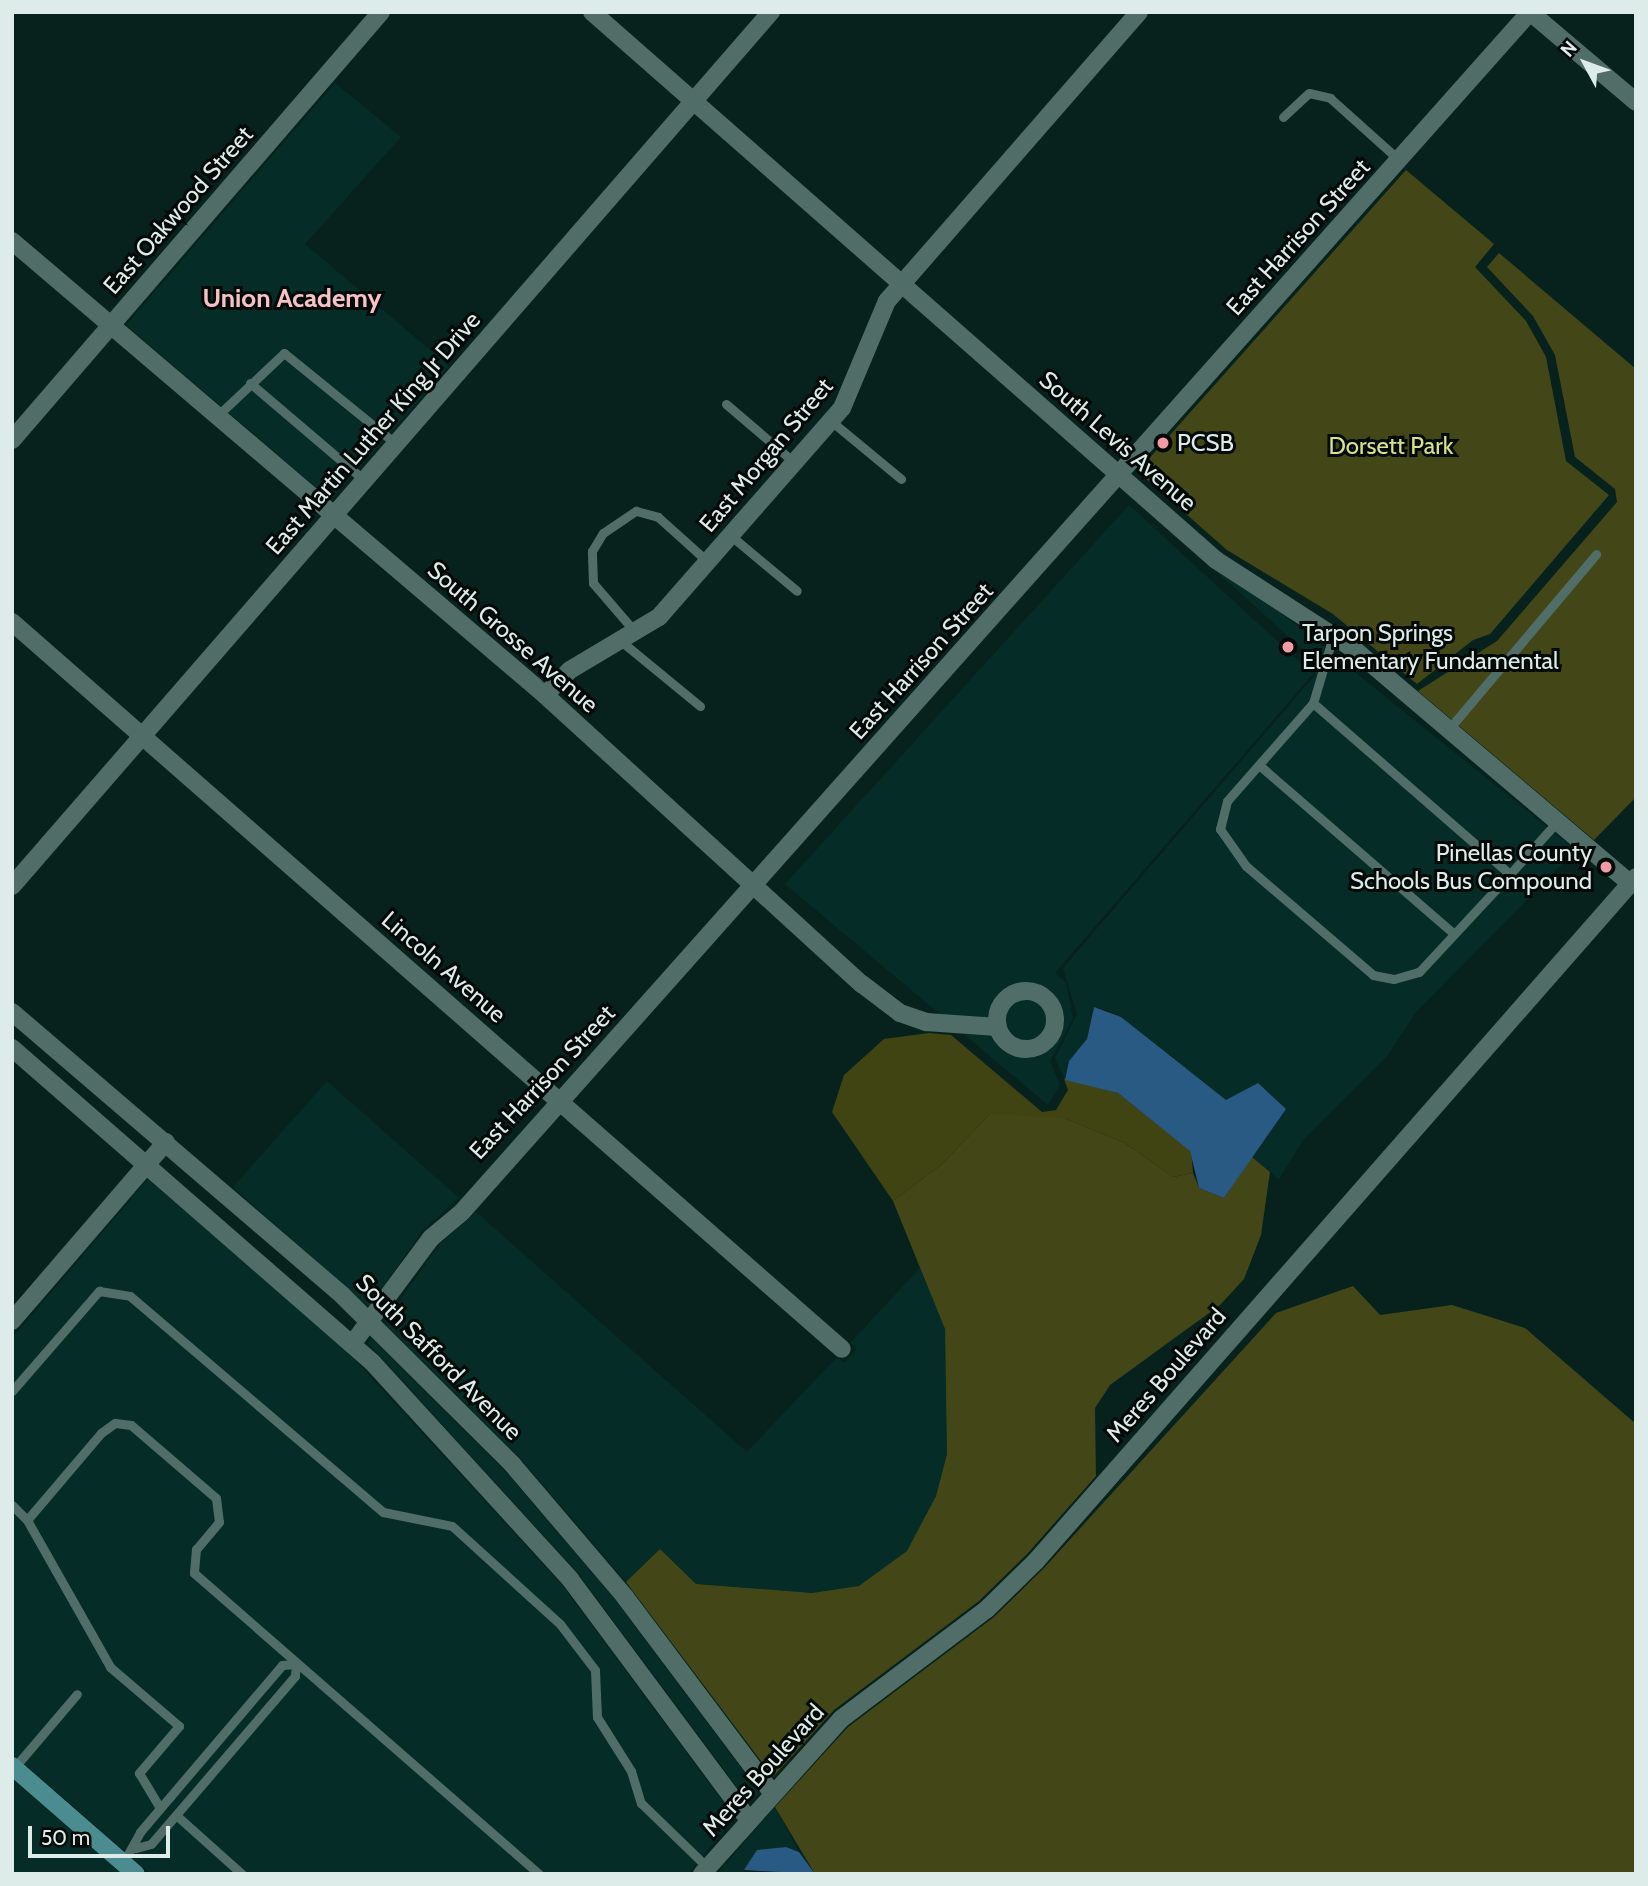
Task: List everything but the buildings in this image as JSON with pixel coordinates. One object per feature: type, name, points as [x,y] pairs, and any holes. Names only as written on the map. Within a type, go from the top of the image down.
[{"type":"main road","points":[[13,1767],[130,1868]]},
{"type":"street","name":"East Oakwood Street","points":[[12,440],[381,12]]},
{"type":"street","name":"South Levis Avenue","points":[[592,12],[1216,560],[1333,634],[1634,883]]},
{"type":"street","name":"East Martin Luther King Jr Drive","points":[[12,886],[771,12]]},
{"type":"street","name":"East Morgan Street","points":[[545,695],[570,670],[630,638],[707,561],[831,421],[851,393],[879,316],[901,282],[1139,12]]},
{"type":"street","points":[[1530,12],[1636,102]]},
{"type":"street","name":"East Harrison Street","points":[[353,1343],[430,1238],[462,1212],[1530,12]]},
{"type":"street","name":"South Grosse Avenue","points":[[12,241],[545,695],[900,1013],[926,1022],[998,1027]]},
{"type":"street","name":"Lincoln Avenue","points":[[12,622],[842,1349]]},
{"type":"street","name":"Meres Boulevard","points":[[705,1871],[748,1819],[841,1719],[987,1609],[1036,1561],[1634,883]]},
{"type":"street","name":"South Safford Avenue","points":[[12,1012],[166,1142],[370,1323],[555,1510],[772,1793]]},
{"type":"street","name":"South Safford Avenue","points":[[12,1048],[353,1343],[570,1580],[748,1819]]},
{"type":"street","points":[[12,1321],[166,1142]]},
{"type":"lane","points":[[1283,117],[1309,93],[1330,98],[1399,160]]},
{"type":"lane","points":[[218,416],[284,353],[396,444]]},
{"type":"lane","points":[[250,383],[364,480]]},
{"type":"lane","points":[[726,404],[794,462]]},
{"type":"lane","points":[[831,421],[901,479]]},
{"type":"lane","points":[[700,706],[630,638],[593,583],[593,551],[603,533],[636,511],[658,516],[707,561]]},
{"type":"lane","points":[[730,535],[797,591]]},
{"type":"lane","points":[[1448,730],[1595,554]]},
{"type":"lane","points":[[1333,634],[1313,703],[1259,765],[1221,815],[1224,843],[1246,866],[1373,975],[1410,979],[1557,822]]},
{"type":"lane","points":[[1313,703],[1510,874]]},
{"type":"lane","points":[[1259,765],[1454,934]]},
{"type":"lane","points":[[12,1391],[99,1291],[130,1296],[383,1511],[452,1525],[560,1624],[595,1670],[597,1717],[631,1771],[641,1803],[705,1871]]},
{"type":"lane","points":[[27,1520],[101,1433],[115,1423],[131,1425],[215,1498],[219,1522],[196,1549],[194,1573],[539,1874]]},
{"type":"lane","points":[[12,1505],[27,1520],[110,1667],[179,1726],[139,1773],[160,1808]]},
{"type":"lane","points":[[130,1868],[140,1832],[282,1665],[296,1664]]},
{"type":"lane","points":[[136,1848],[151,1844],[295,1676],[296,1664]]},
{"type":"lane","points":[[13,1767],[77,1694]]},
{"type":"lane","points":[[176,1815],[242,1874]]},
{"type":"shaded area","points":[[335,83],[401,137],[305,244],[449,366],[331,500],[126,325]]},
{"type":"shaded area","points":[[1129,505],[1313,674],[1055,973],[1066,983],[1073,1019],[1050,1061],[1060,1085],[1048,1105],[785,884]]},
{"type":"shaded area","points":[[1208,564],[1260,596],[1576,850],[1416,1012],[1388,1055],[1304,1139],[1279,1179],[1252,1157],[1286,1109],[1226,1100],[1111,1011],[1093,1007],[1087,1040],[1069,1061],[1065,1080],[1055,1058],[1077,1014],[1063,968],[1315,675],[1311,657]]},
{"type":"shaded area","points":[[327,1081],[459,1198],[422,1231],[369,1308],[233,1187]]},
{"type":"shaded area","points":[[148,1179],[346,1350],[562,1585],[735,1818],[688,1874],[151,1874],[12,1753],[12,1338]]},
{"type":"shaded area","points":[[476,1212],[747,1452],[837,1357],[844,1363],[857,1349],[850,1343],[920,1268],[945,1329],[947,1454],[936,1496],[907,1552],[859,1586],[812,1593],[696,1584],[660,1549],[626,1582],[520,1458],[384,1323],[439,1245]]},
{"type":"shaded area","points":[[371,1338],[505,1471],[617,1602],[759,1792],[749,1803],[578,1573],[368,1343]]},
{"type":"shaded area","points":[[12,1779],[122,1874],[12,1874]]},
{"type":"shaded area","points":[[775,1807],[799,1852],[786,1847],[744,1870],[747,1874],[717,1874]]},
{"type":"green space","name":"Dorsett Park","points":[[1406,170],[1494,244],[1475,267],[1526,321],[1546,357],[1566,461],[1609,495],[1490,634],[1473,640],[1417,684],[1333,614],[1227,550],[1143,476],[1146,462]]},
{"type":"green space","points":[[1499,253],[1636,369],[1636,797],[1594,840],[1418,691],[1497,641],[1617,502],[1615,489],[1575,457],[1555,355],[1533,316],[1487,267]]},
{"type":"green space","points":[[929,1033],[951,1035],[1042,1112],[1056,1110],[1068,1090],[1064,1079],[1118,1093],[1191,1151],[1193,1173],[1173,1177],[1125,1143],[1064,1118],[990,1114],[941,1165],[893,1201],[832,1112],[844,1075],[884,1039]]},
{"type":"green space","points":[[1018,1112],[1064,1118],[1125,1143],[1173,1177],[1193,1173],[1199,1188],[1224,1198],[1252,1157],[1270,1172],[1261,1235],[1244,1279],[1220,1305],[1110,1385],[1095,1408],[1096,1476],[1028,1553],[979,1601],[834,1710],[773,1777],[626,1582],[660,1549],[696,1584],[812,1593],[859,1586],[907,1551],[936,1496],[947,1454],[945,1329],[893,1201],[941,1165],[990,1114]]},
{"type":"green space","points":[[1353,1286],[1380,1315],[1452,1305],[1525,1328],[1636,1424],[1636,1874],[815,1874],[775,1807],[848,1727],[994,1617],[1044,1568],[1276,1313]]},
{"type":"water","points":[[1094,1007],[1121,1017],[1226,1100],[1258,1083],[1286,1109],[1224,1198],[1199,1188],[1190,1151],[1118,1093],[1065,1080],[1069,1061],[1087,1039]]},
{"type":"water","points":[[786,1847],[799,1852],[815,1874],[744,1870],[757,1850]]},
{"type":"place","name":"PCSB","points":[[1163,443]]},
{"type":"place","name":"Tarpon Springs Elementary Fundamental","points":[[1288,647]]},
{"type":"place","name":"Pinellas County Schools Bus Compound","points":[[1606,867]]},
{"type":"district","name":"Union Academy","points":[[292,299]]}]
